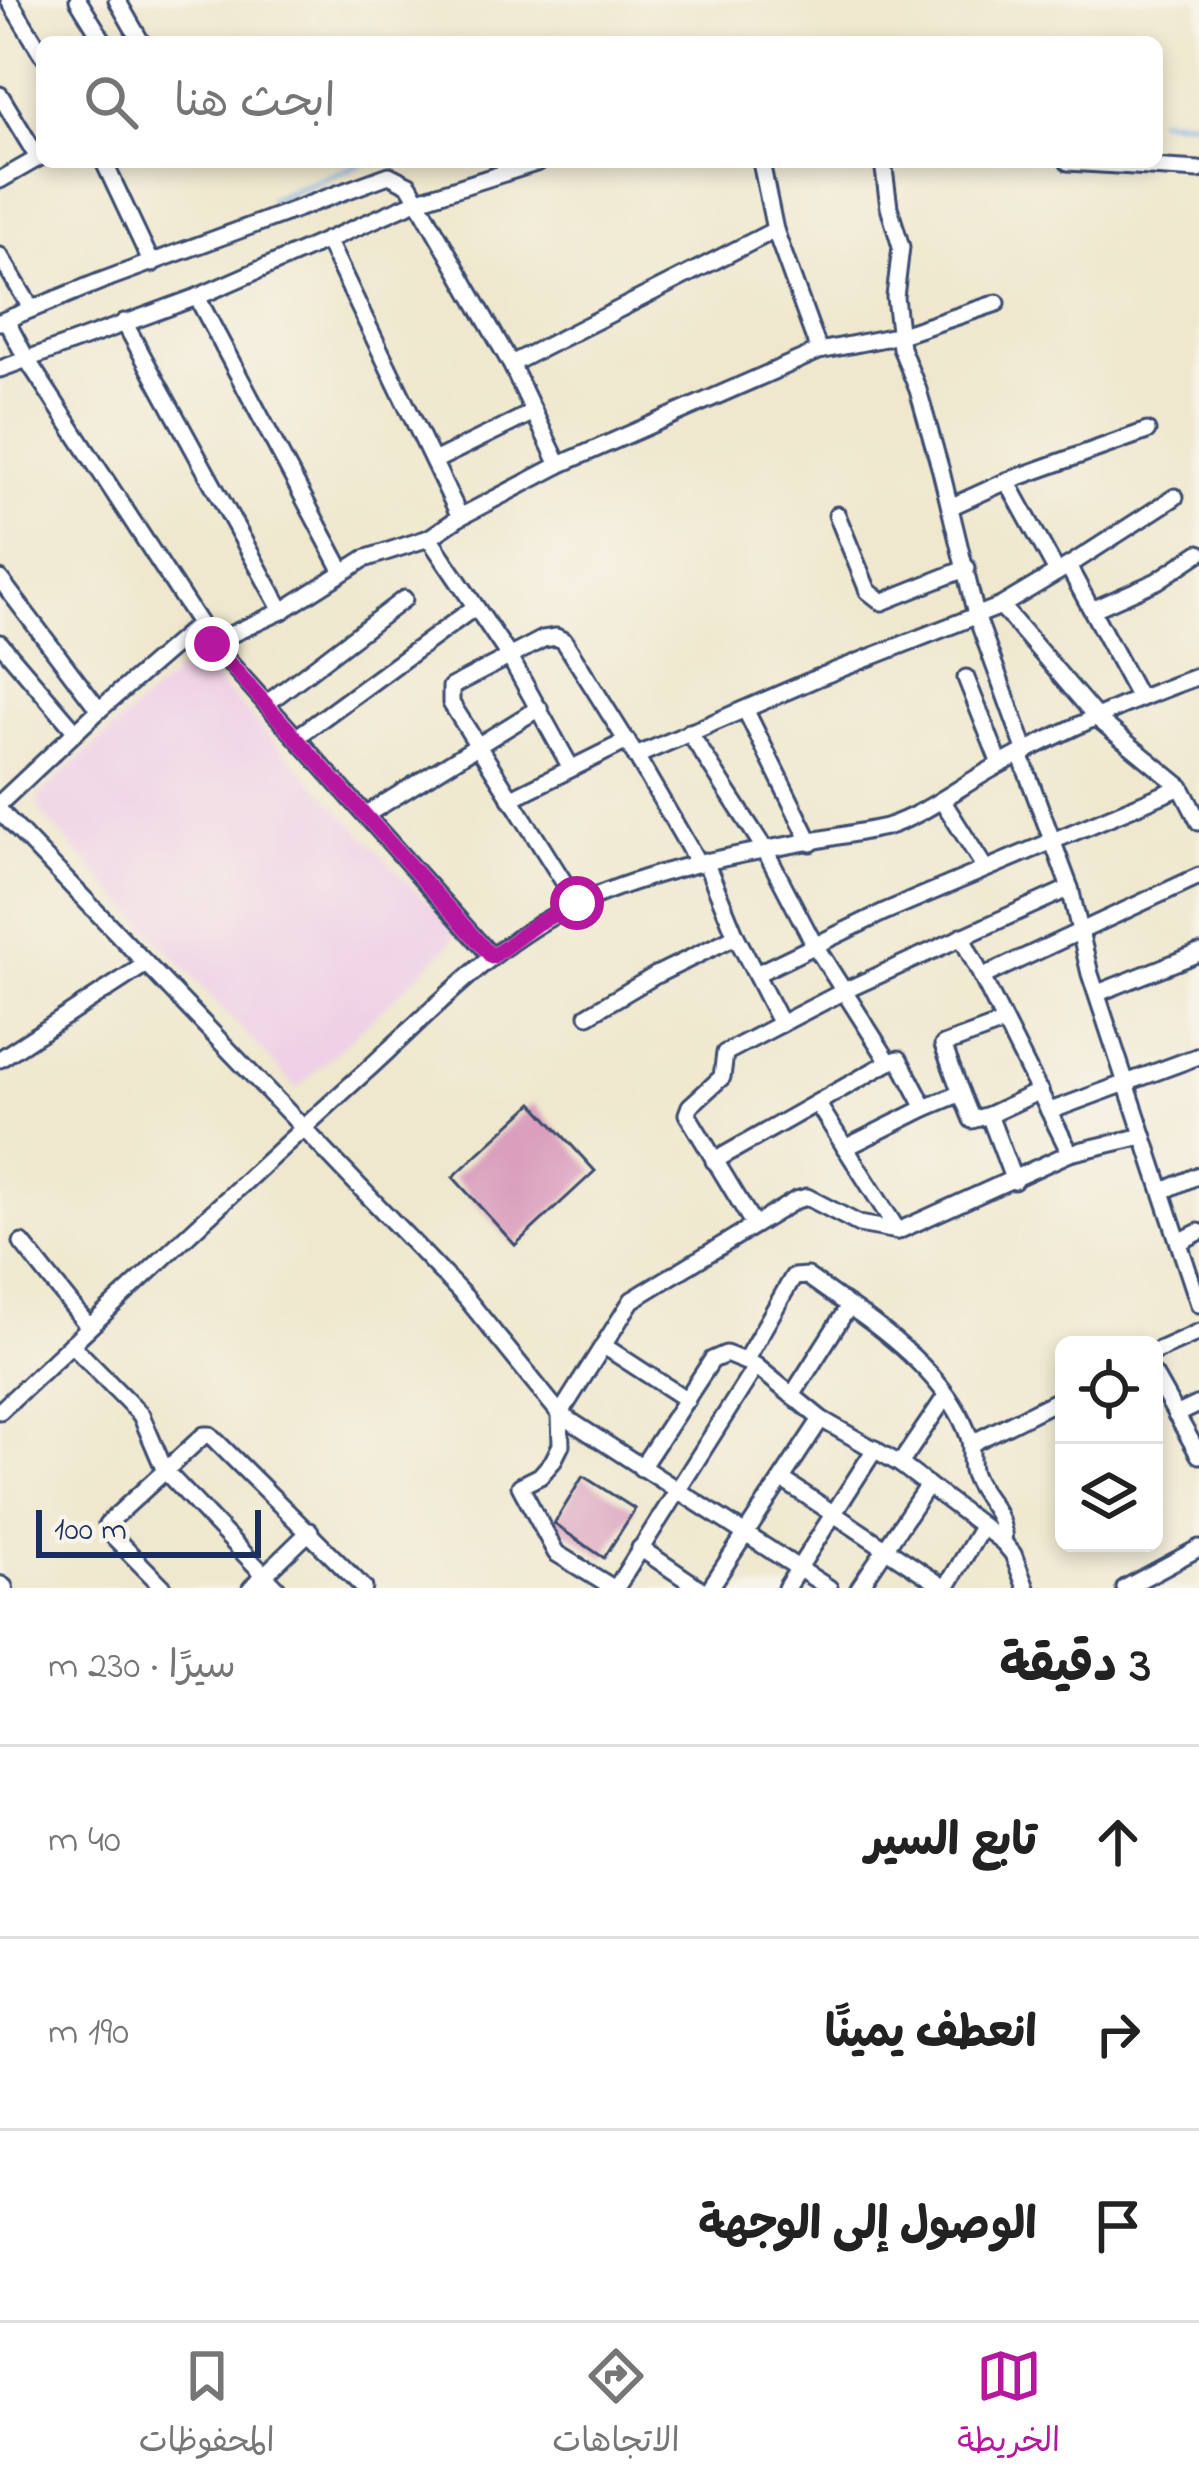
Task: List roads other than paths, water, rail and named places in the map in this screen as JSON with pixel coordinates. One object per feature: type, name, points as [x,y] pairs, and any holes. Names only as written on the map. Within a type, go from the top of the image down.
[{"type":"street","points":[[9,0],[36,44]]},
{"type":"street","points":[[78,0],[100,36]]},
{"type":"street","points":[[117,0],[138,36]]},
{"type":"street","points":[[0,95],[36,151]]},
{"type":"street","points":[[0,180],[36,159]]},
{"type":"street","points":[[107,168],[152,264]]},
{"type":"street","points":[[0,369],[197,297],[418,200],[520,168]]},
{"type":"street","points":[[762,168],[776,230],[819,351]]},
{"type":"street","points":[[884,168],[901,247],[895,297],[901,348],[918,390],[976,615],[1070,888],[1079,934],[1125,1083],[1198,1299]]},
{"type":"street","points":[[1163,168],[1199,170]]},
{"type":"street","points":[[492,957],[212,644],[3,321],[389,175],[404,180],[418,200],[511,364],[560,465]]},
{"type":"street","points":[[511,364],[776,230]]},
{"type":"street","points":[[327,240],[460,517]]},
{"type":"street","points":[[0,256],[31,308]]},
{"type":"street","points":[[197,297],[343,572]]},
{"type":"street","points":[[212,644],[282,611],[364,559],[429,538],[560,465],[819,351],[901,335],[997,303]]},
{"type":"street","points":[[124,322],[282,611]]},
{"type":"street","points":[[434,461],[534,412]]},
{"type":"street","points":[[950,508],[1006,482],[1147,431]]},
{"type":"street","points":[[1006,482],[1094,609],[1139,698]]},
{"type":"street","points":[[510,799],[571,768],[746,711],[1001,606],[1175,497]]},
{"type":"street","points":[[837,515],[876,600],[882,602],[967,568]]},
{"type":"street","points":[[429,538],[509,656],[571,768]]},
{"type":"street","points":[[1094,609],[1156,581],[1199,553]]},
{"type":"street","points":[[0,579],[99,710]]},
{"type":"street","points":[[266,704],[404,599]]},
{"type":"street","points":[[1001,606],[1098,718],[1181,787],[1199,822]]},
{"type":"street","points":[[297,737],[475,608]]},
{"type":"street","points":[[199,624],[99,710],[0,807],[466,1298],[560,1414],[829,1588]]},
{"type":"street","points":[[577,903],[448,694],[451,687],[509,656],[556,637],[564,641],[701,862],[782,1024]]},
{"type":"street","points":[[0,644],[76,732]]},
{"type":"street","points":[[0,1411],[303,1128],[492,957],[538,923],[577,903],[701,862],[886,827],[1000,764],[1139,698],[1199,676]]},
{"type":"street","points":[[966,678],[1000,764]]},
{"type":"street","points":[[367,814],[539,708]]},
{"type":"street","points":[[746,711],[811,843]]},
{"type":"street","points":[[689,732],[764,848],[814,944],[889,1062]]},
{"type":"street","points":[[756,974],[986,868],[1181,787]]},
{"type":"street","points":[[942,800],[986,868]]},
{"type":"street","points":[[982,976],[1199,876]]},
{"type":"street","points":[[754,1225],[689,1120],[690,1106],[722,1077],[728,1050],[1070,888]]},
{"type":"street","points":[[588,1015],[656,974],[736,936]]},
{"type":"street","points":[[961,936],[1070,1153]]},
{"type":"street","points":[[1098,994],[1199,953]]},
{"type":"street","points":[[0,1059],[146,964]]},
{"type":"street","points":[[1003,1023],[943,1045],[972,1120],[1040,1091]]},
{"type":"street","points":[[1050,1112],[1199,1056]]},
{"type":"street","points":[[714,1161],[899,1059],[925,1108]]},
{"type":"street","points":[[845,1148],[961,1093]]},
{"type":"street","points":[[817,1103],[898,1231]]},
{"type":"street","points":[[989,1115],[1015,1181]]},
{"type":"street","points":[[1003,1541],[1003,1524],[971,1469],[972,1443],[946,1396],[901,1346],[807,1276],[793,1277],[714,1436],[614,1588],[562,1559],[520,1486],[540,1477],[554,1461],[560,1445],[560,1414],[632,1300],[754,1225],[807,1197],[859,1224],[898,1231],[1070,1153],[1097,1143],[1143,1136]]},
{"type":"street","points":[[1163,1191],[1199,1175]]},
{"type":"street","points":[[1179,1242],[1199,1232]]},
{"type":"street","points":[[22,1243],[89,1328]]},
{"type":"street","points":[[793,1394],[849,1306]]},
{"type":"street","points":[[1163,1348],[1199,1332]]},
{"type":"street","points":[[71,1344],[141,1415],[165,1471],[271,1582]]},
{"type":"street","points":[[604,1346],[687,1400]]},
{"type":"street","points":[[640,1468],[718,1354],[750,1364],[820,1419],[900,1464],[1003,1541],[1026,1588]]},
{"type":"street","points":[[1163,1391],[1199,1455]]},
{"type":"street","points":[[900,1464],[946,1396]]},
{"type":"street","points":[[972,1443],[1055,1402]]},
{"type":"street","points":[[1176,1415],[1199,1404]]},
{"type":"street","points":[[710,1588],[820,1419]]},
{"type":"street","points":[[164,1588],[107,1524],[204,1436],[215,1436],[364,1588]]},
{"type":"street","points":[[786,1588],[874,1449]]},
{"type":"street","points":[[946,1498],[971,1469]]},
{"type":"street","points":[[784,1480],[946,1588],[982,1527]]},
{"type":"street","points":[[859,1588],[928,1485]]},
{"type":"street","points":[[251,1588],[271,1582],[310,1531]]},
{"type":"street","points":[[640,1548],[699,1588]]},
{"type":"street","points":[[1125,1588],[1199,1548]]},
{"type":"waterway","points":[[1163,119],[1199,121]]},
{"type":"waterway","points":[[270,200],[351,168]]}]
